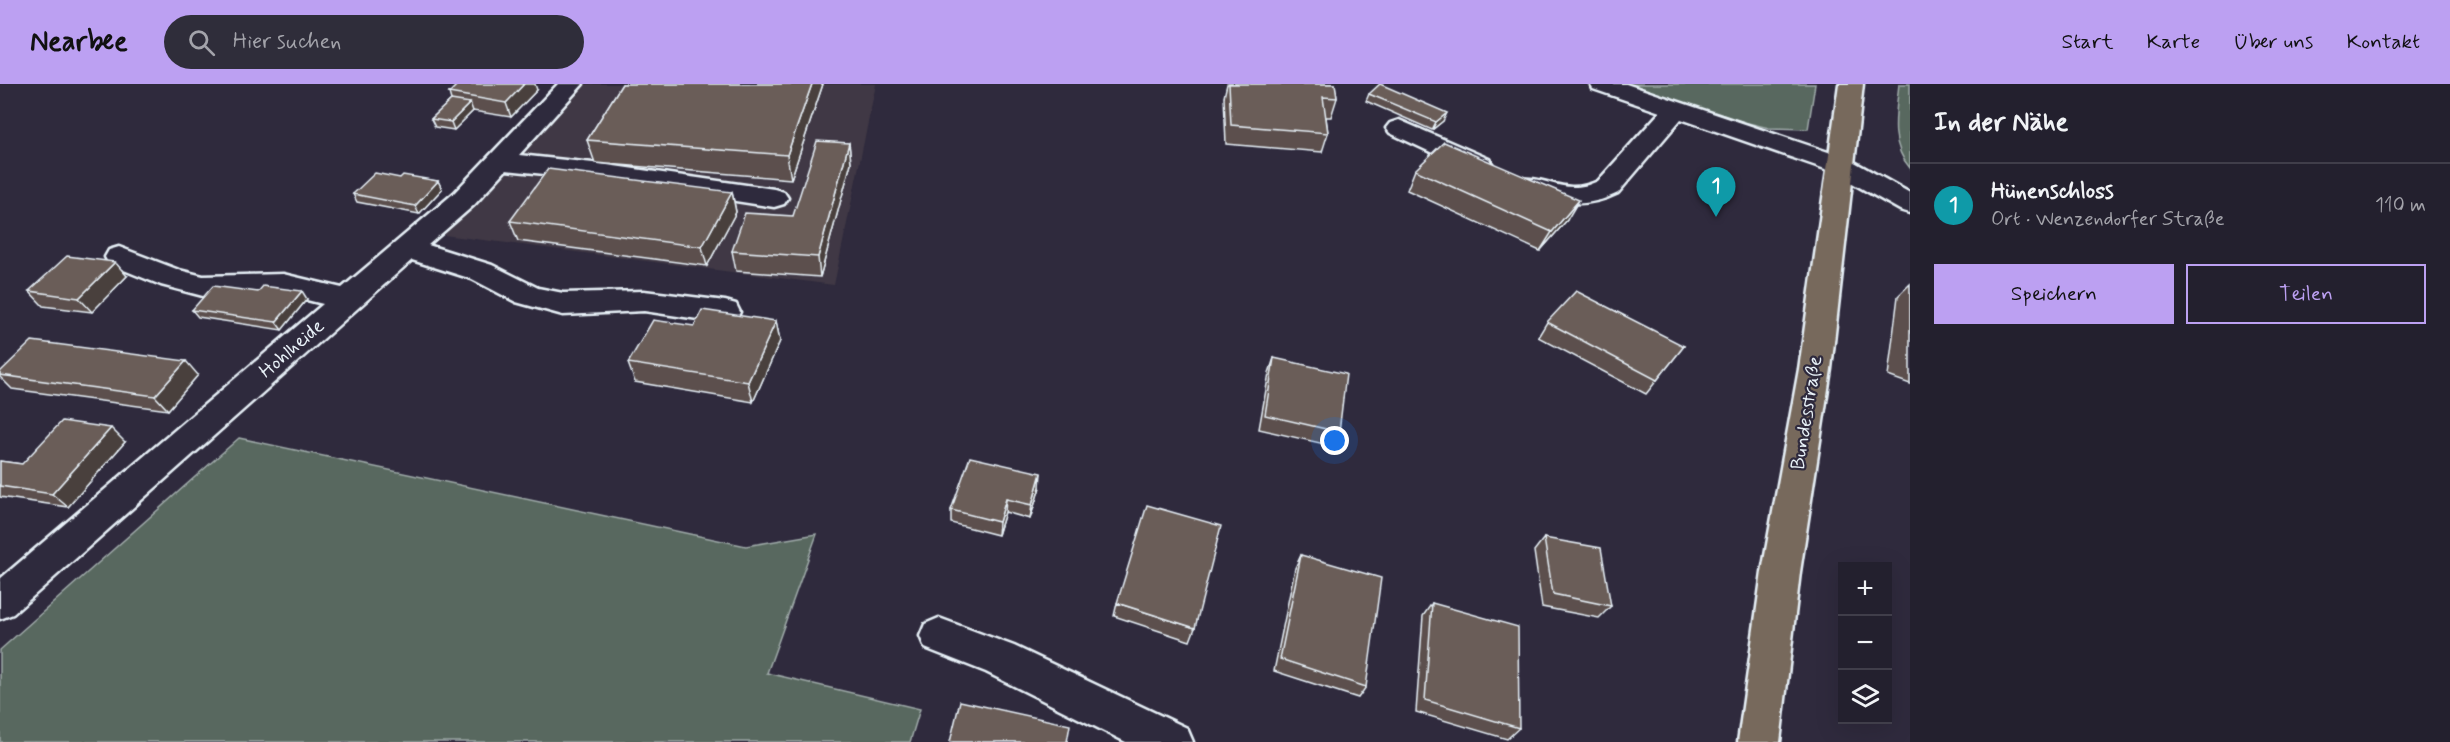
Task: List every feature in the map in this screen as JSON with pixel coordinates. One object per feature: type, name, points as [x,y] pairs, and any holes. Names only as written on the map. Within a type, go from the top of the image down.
[{"type":"main road","name":"Bundesstraße","points":[[1759,742],[1781,572],[1815,369],[1851,84]]},
{"type":"street","name":"Hohlheide","points":[[0,602],[464,200],[571,84]]},
{"type":"street","points":[[1602,84],[1708,122],[1910,204]]},
{"type":"street","points":[[1399,128],[1542,192],[1556,195],[1593,195],[1608,187],[1675,110]]},
{"type":"street","points":[[500,161],[593,171],[774,198]]},
{"type":"street","points":[[1839,176],[1910,227]]},
{"type":"street","points":[[408,249],[482,272],[527,295],[563,304],[644,302],[725,312]]},
{"type":"street","points":[[119,257],[171,278],[203,286],[225,287],[270,283],[303,288],[349,300]]},
{"type":"street","points":[[939,636],[990,653],[1098,708],[1172,742]]},
{"type":"shaded area","points":[[582,84],[876,84],[834,285],[444,235]]},
{"type":"green space","points":[[1624,84],[1815,84],[1808,129],[1769,128],[1710,114]]},
{"type":"green space","points":[[1899,84],[1910,84],[1910,168],[1903,159],[1896,139]]},
{"type":"green space","points":[[239,438],[746,546],[817,534],[767,673],[920,709],[910,742],[0,742],[0,650]]},
{"type":"building","points":[[458,84],[524,84],[506,103],[449,93]]},
{"type":"building","points":[[622,84],[812,84],[787,155],[587,140]]},
{"type":"building","points":[[1229,84],[1335,84],[1337,98],[1323,97],[1328,133],[1231,125]]},
{"type":"building","points":[[1380,84],[1447,113],[1436,122],[1369,94]]},
{"type":"building","points":[[451,100],[470,103],[451,122],[431,119]]},
{"type":"building","points":[[817,141],[849,143],[818,257],[732,251],[745,213],[793,216]]},
{"type":"building","points":[[1444,142],[1579,200],[1552,232],[1415,170]]},
{"type":"building","points":[[548,169],[732,192],[702,247],[510,221]]},
{"type":"building","points":[[375,173],[400,178],[403,175],[438,181],[415,206],[353,194]]},
{"type":"building","points":[[67,256],[115,262],[79,298],[29,291]]},
{"type":"building","points":[[213,286],[258,292],[263,286],[302,291],[276,322],[192,310]]},
{"type":"building","points":[[1576,291],[1684,346],[1657,380],[1547,322]]},
{"type":"building","points":[[702,310],[776,321],[748,382],[628,363],[653,320],[694,326]]},
{"type":"building","points":[[32,341],[186,361],[155,396],[0,375],[0,372]]},
{"type":"building","points":[[1274,358],[1346,374],[1339,432],[1265,415]]},
{"type":"building","points":[[62,421],[111,428],[52,494],[0,486],[0,461],[22,464]]},
{"type":"building","points":[[970,457],[1041,473],[1032,505],[1006,499],[999,522],[951,510]]},
{"type":"building","points":[[1147,505],[1221,526],[1195,628],[1117,603]]},
{"type":"building","points":[[1544,538],[1601,548],[1611,606],[1553,594]]},
{"type":"building","points":[[1301,555],[1381,578],[1366,687],[1280,659]]},
{"type":"building","points":[[1432,603],[1518,627],[1519,728],[1425,700]]},
{"type":"building","points":[[960,701],[1070,725],[1067,742],[950,742]]},
{"type":"place","name":"Hünenschloss","points":[[1716,217]]}]
